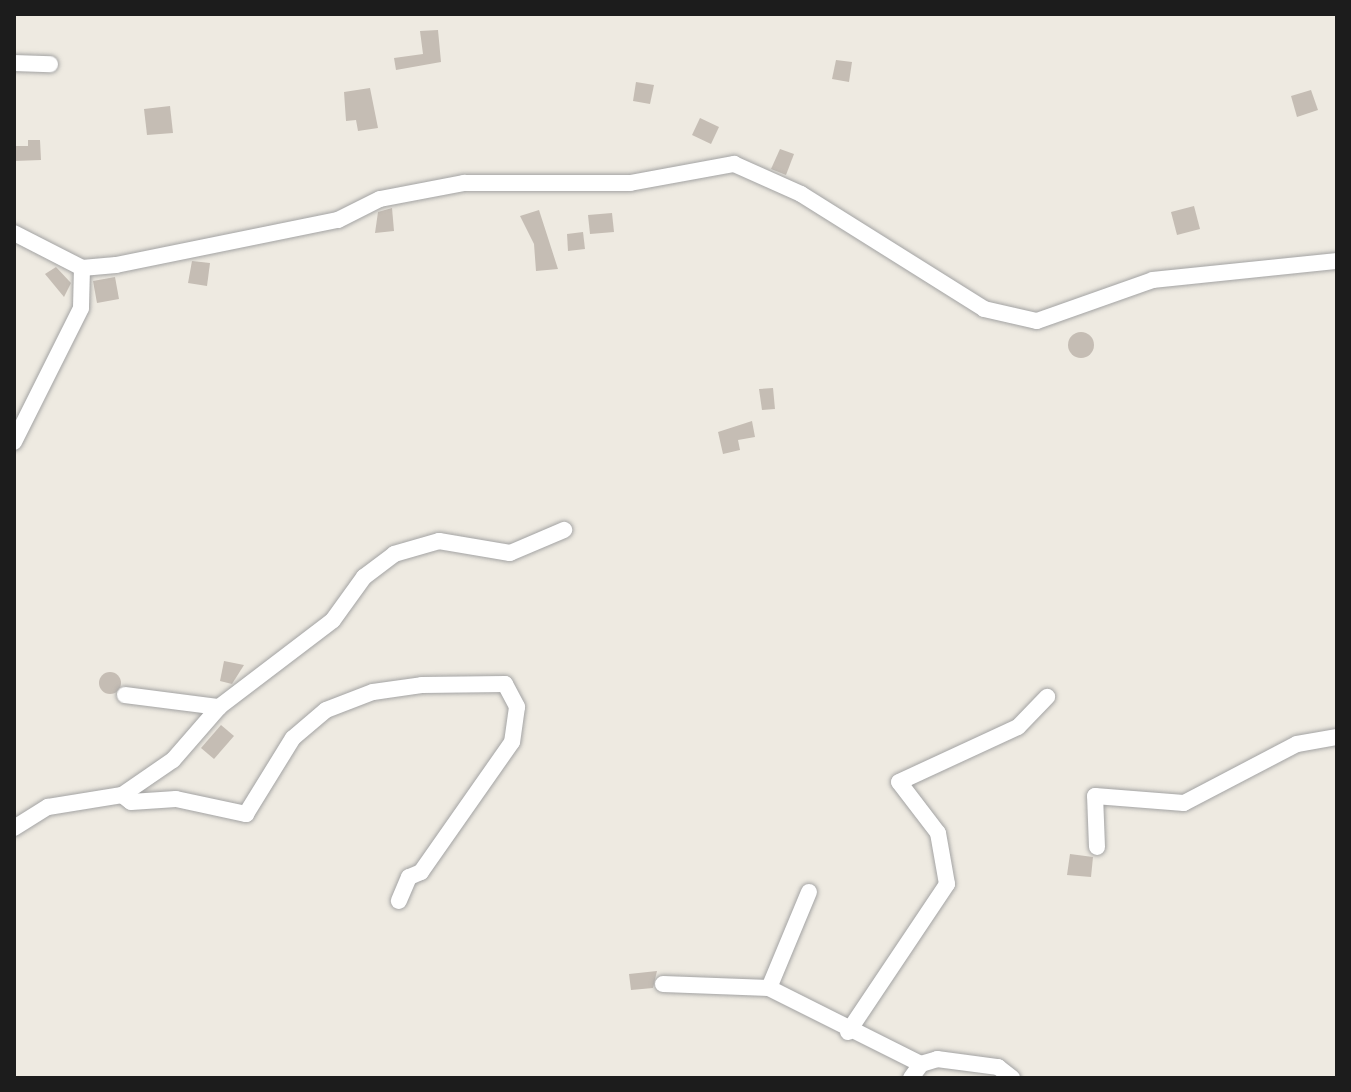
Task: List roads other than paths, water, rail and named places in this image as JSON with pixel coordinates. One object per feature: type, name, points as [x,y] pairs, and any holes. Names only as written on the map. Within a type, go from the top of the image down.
[{"type":"street","points":[[14,63],[50,64]]},
{"type":"street","points":[[14,233],[82,268],[338,220],[380,199],[464,183],[630,183],[734,164],[801,194],[984,309],[1037,321],[1153,280],[1337,261]]},
{"type":"street","points":[[14,442],[81,308],[82,268]]},
{"type":"street","points":[[14,828],[48,807],[122,795],[173,760],[219,707],[333,620],[364,577],[394,554],[439,541],[510,553],[564,530]]},
{"type":"street","points":[[122,795],[131,802],[176,799],[246,814],[293,738],[326,710],[373,692],[422,685],[505,684],[517,707],[512,742],[421,872],[409,877],[399,901]]},
{"type":"street","points":[[125,695],[219,707]]},
{"type":"street","points":[[848,1032],[947,884],[938,833],[899,782],[1018,727],[1047,697]]},
{"type":"street","points":[[1097,847],[1095,796],[1184,803],[1297,744],[1337,737]]},
{"type":"street","points":[[769,988],[809,892]]},
{"type":"street","points":[[663,984],[769,988],[916,1071],[937,1059],[998,1067],[1012,1078]]}]
